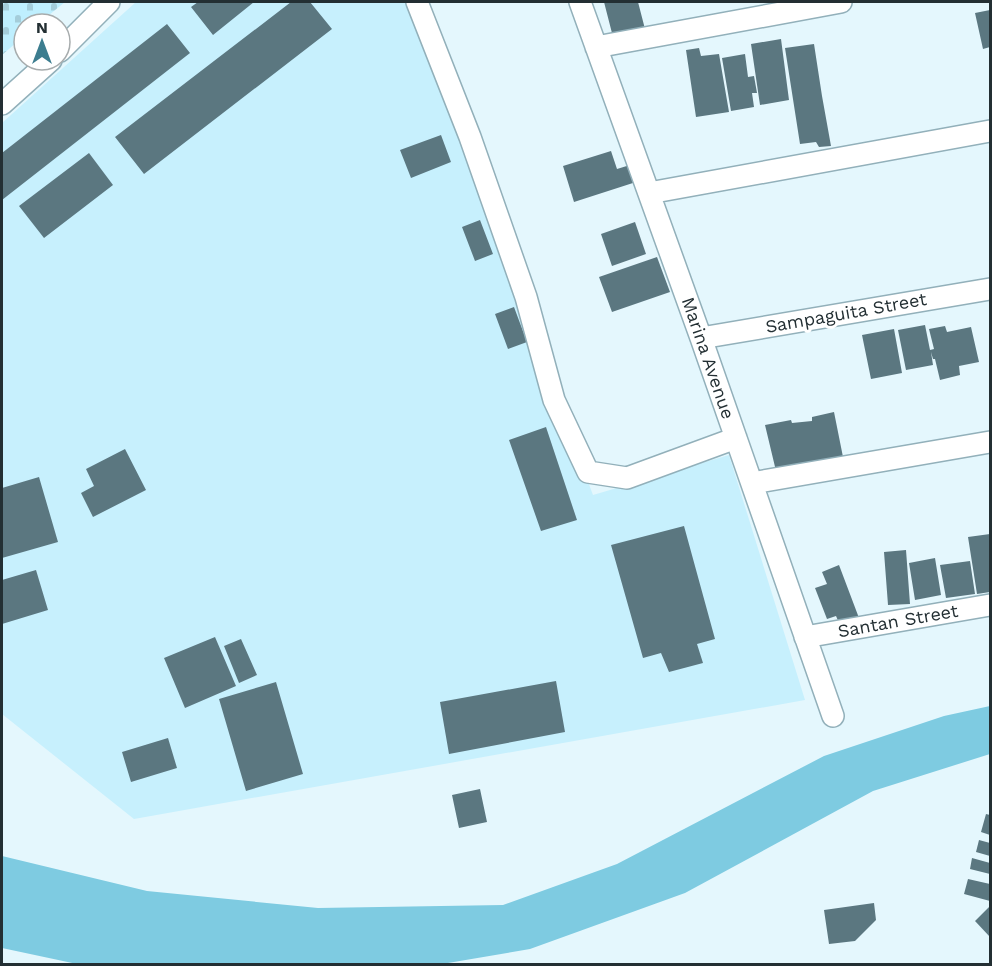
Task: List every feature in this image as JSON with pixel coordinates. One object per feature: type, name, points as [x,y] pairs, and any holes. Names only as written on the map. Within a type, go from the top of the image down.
[{"type":"street","points":[[72,39],[109,2]]},
{"type":"street","points":[[417,2],[470,137],[526,297],[554,399],[588,472],[627,478],[736,438]]},
{"type":"street","name":"Marina Avenue","points":[[580,2],[701,338],[833,716]]},
{"type":"street","points":[[596,47],[735,11],[841,2]]},
{"type":"street","points":[[2,104],[38,72]]},
{"type":"street","points":[[649,193],[990,131]]},
{"type":"street","name":"Sampaguita Street","points":[[701,338],[990,289]]},
{"type":"street","points":[[752,483],[990,442]]},
{"type":"street","name":"Santan Street","points":[[806,637],[990,605]]},
{"type":"shaded area","points":[[136,2],[407,2],[593,495],[729,455],[805,700],[134,819],[2,714],[2,123],[58,72],[72,72],[72,60]]},
{"type":"shaded area","points":[[990,706],[990,754],[873,791],[685,893],[530,949],[442,964],[77,964],[2,948],[2,856],[147,891],[318,908],[503,905],[617,864],[824,756],[944,716]]},
{"type":"green space","points":[[2,2],[65,2],[53,12],[12,12],[12,46],[2,55]]},
{"type":"building","points":[[198,2],[254,2],[213,35],[191,7]]},
{"type":"building","points":[[291,2],[310,2],[332,29],[144,174],[115,137]]},
{"type":"building","points":[[604,2],[638,2],[645,29],[613,37]]},
{"type":"building","points":[[990,10],[990,47],[983,49],[975,13]]},
{"type":"building","points":[[167,24],[190,53],[2,200],[2,153]]},
{"type":"building","points":[[781,39],[789,100],[760,105],[751,44]]},
{"type":"building","points":[[814,44],[831,146],[819,147],[816,142],[800,144],[785,48]]},
{"type":"building","points":[[699,48],[701,56],[719,54],[729,112],[696,117],[686,50]]},
{"type":"building","points":[[745,54],[748,77],[754,76],[757,93],[752,93],[754,107],[731,111],[722,58]]},
{"type":"building","points":[[441,135],[451,162],[411,178],[400,150]]},
{"type":"building","points":[[611,151],[617,169],[630,165],[636,182],[574,202],[563,166]]},
{"type":"building","points":[[89,153],[113,185],[44,238],[19,206]]},
{"type":"building","points":[[480,220],[493,254],[475,261],[462,227]]},
{"type":"building","points":[[635,222],[646,254],[612,266],[601,234]]},
{"type":"building","points":[[657,257],[670,292],[612,312],[599,277]]},
{"type":"building","points":[[514,307],[527,342],[508,349],[495,314]]},
{"type":"building","points":[[925,325],[930,350],[934,349],[929,329],[945,326],[947,332],[971,327],[979,362],[959,366],[960,375],[940,380],[931,352],[933,365],[906,370],[898,330]]},
{"type":"building","points":[[894,329],[902,373],[871,379],[862,335]]},
{"type":"building","points":[[834,412],[844,462],[776,471],[765,425],[791,420],[792,423],[812,421],[812,417]]},
{"type":"building","points":[[546,427],[577,520],[541,531],[509,440]]},
{"type":"building","points":[[125,449],[146,490],[93,517],[81,493],[94,486],[86,469]]},
{"type":"building","points":[[39,477],[58,542],[2,558],[2,488]]},
{"type":"building","points":[[684,526],[715,639],[697,644],[703,663],[669,672],[661,653],[643,658],[611,545]]},
{"type":"building","points":[[990,534],[990,592],[977,594],[968,537]]},
{"type":"building","points":[[906,550],[910,604],[888,605],[884,552]]},
{"type":"building","points":[[935,558],[941,595],[915,600],[909,563]]},
{"type":"building","points":[[970,561],[975,594],[946,598],[940,565]]},
{"type":"building","points":[[839,565],[859,618],[840,625],[836,616],[827,619],[815,588],[827,584],[822,572]]},
{"type":"building","points":[[36,570],[48,610],[2,624],[2,580]]},
{"type":"building","points":[[215,637],[236,686],[185,708],[164,658]]},
{"type":"building","points":[[241,639],[257,675],[239,683],[224,646]]},
{"type":"building","points":[[556,681],[565,732],[449,754],[440,702]]},
{"type":"building","points":[[276,682],[303,774],[246,791],[219,699]]},
{"type":"building","points":[[168,738],[177,768],[131,782],[122,752]]},
{"type":"building","points":[[480,789],[487,822],[459,828],[452,795]]},
{"type":"building","points":[[986,814],[990,815],[990,835],[981,832]]},
{"type":"building","points":[[979,840],[990,843],[990,856],[976,852]]},
{"type":"building","points":[[972,858],[990,863],[990,874],[970,869]]},
{"type":"building","points":[[968,879],[990,884],[990,901],[964,894]]},
{"type":"building","points":[[874,903],[876,920],[855,941],[829,944],[824,910]]},
{"type":"building","points":[[990,906],[990,937],[975,921]]}]
